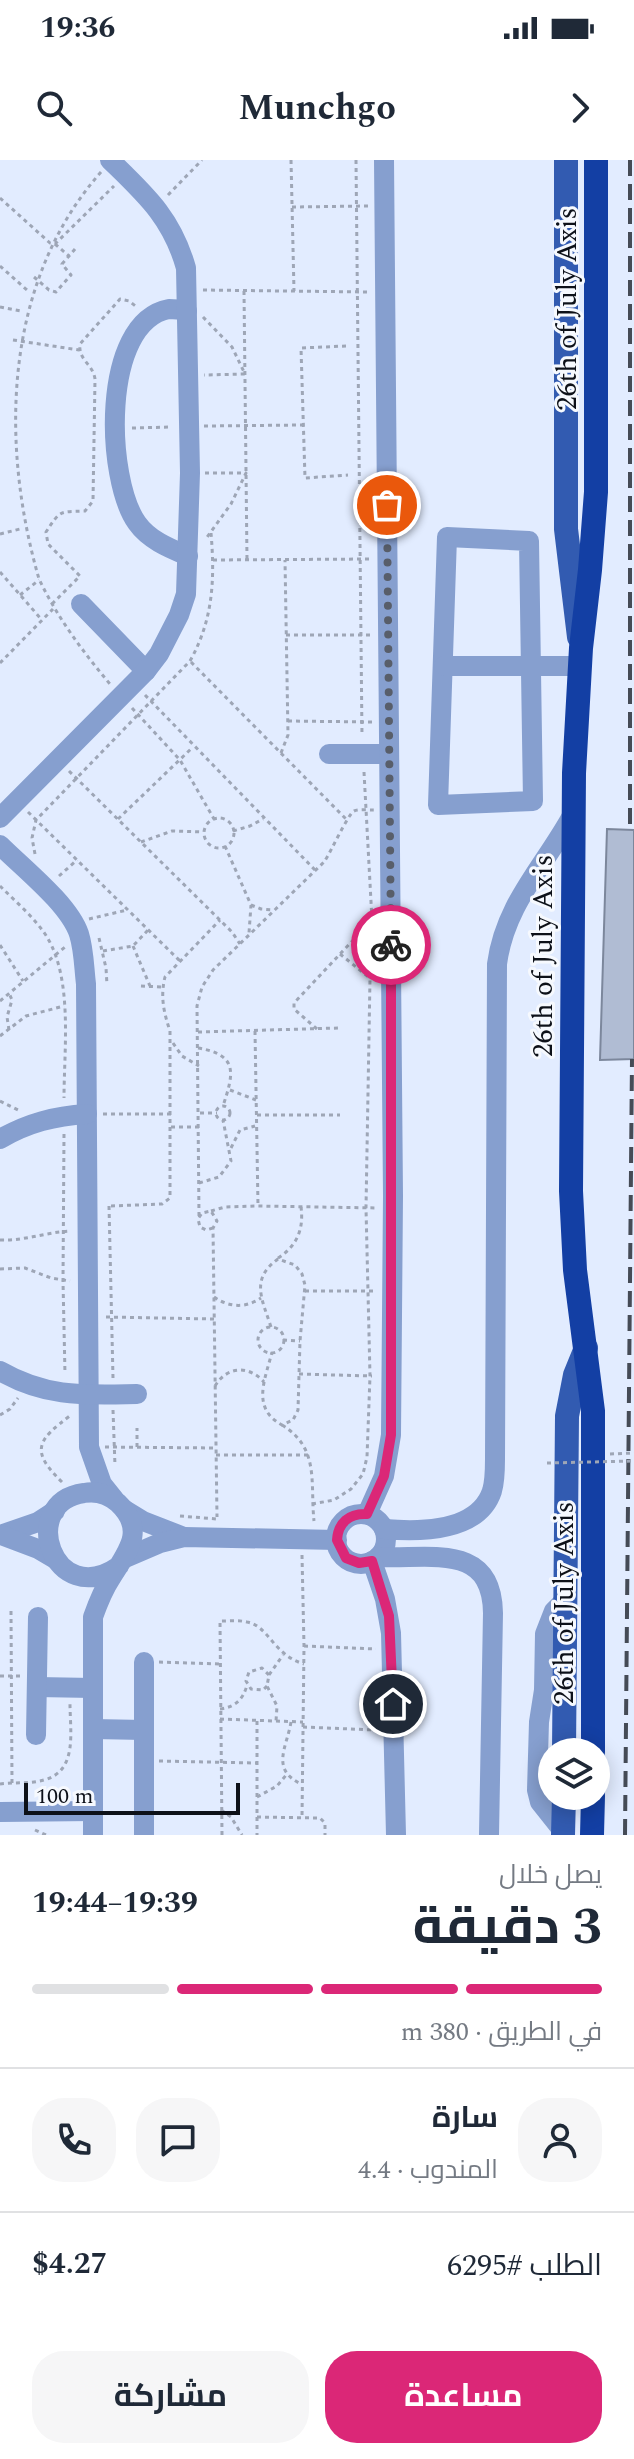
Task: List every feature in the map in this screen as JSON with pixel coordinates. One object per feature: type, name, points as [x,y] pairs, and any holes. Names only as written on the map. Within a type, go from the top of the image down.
[{"type":"highway","name":"26th of July Axis","points":[[593,1738],[593,1432],[575,1270],[571,1191],[573,814],[580,657],[596,492],[596,160]]},
{"type":"highway","points":[[592,1835],[593,1810]]},
{"type":"main road","points":[[566,160],[566,529],[580,657]]},
{"type":"main road","points":[[564,1738],[567,1416],[575,1375],[586,1348]]},
{"type":"main road","points":[[563,1833],[564,1810]]},
{"type":"street","points":[[0,818],[159,654],[186,594],[190,473],[186,268],[180,246],[157,206],[110,160]]},
{"type":"street","points":[[367,1514],[388,1462],[392,1376],[391,996],[381,915],[389,810],[384,160]]},
{"type":"street","points":[[187,311],[169,309],[151,317],[136,333],[126,350],[120,371],[114,428],[127,506],[138,524],[153,539],[188,556]]},
{"type":"street","points":[[447,537],[529,541],[530,666],[533,801],[438,805],[447,537]]},
{"type":"street","points":[[81,604],[133,684]]},
{"type":"street","points":[[444,666],[530,666],[580,657]]},
{"type":"street","points":[[329,754],[389,754]]},
{"type":"street","points":[[384,1529],[408,1531],[455,1524],[478,1510],[492,1490],[495,1459],[498,955],[503,930],[517,898],[548,857],[573,814]]},
{"type":"street","points":[[0,845],[86,937],[89,1447],[86,1463],[47,1535],[60,1564],[81,1592],[93,1617]]},
{"type":"street","points":[[0,1139],[28,1124],[57,1116],[87,1114]]},
{"type":"street","points":[[0,1371],[28,1386],[88,1400],[137,1394]]},
{"type":"street","points":[[89,1447],[102,1484],[120,1505],[133,1534],[93,1617],[93,1835]]},
{"type":"street","points":[[0,1535],[29,1526],[65,1500],[91,1492],[120,1505],[143,1521],[184,1537]]},
{"type":"street","points":[[318,1540],[345,1520],[359,1514],[377,1519],[384,1529],[386,1543],[375,1559],[389,1616],[396,1835]]},
{"type":"street","points":[[0,1535],[38,1549],[87,1577],[110,1572],[122,1562],[160,1543],[184,1537],[318,1540],[359,1563],[375,1559],[462,1560],[479,1571],[490,1591],[493,1613],[489,1835]]},
{"type":"street","points":[[563,1833],[540,1802],[537,1790],[545,1634],[554,1611],[566,1599]]},
{"type":"street","points":[[36,1735],[38,1617]]},
{"type":"street","points":[[144,1662],[144,1835]]},
{"type":"street","points":[[37,1687],[93,1688]]},
{"type":"street","points":[[93,1729],[144,1730]]},
{"type":"street","points":[[0,1812],[93,1811]]},
{"type":"path","points":[[157,206],[202,160]]},
{"type":"path","points":[[291,160],[294,291]]},
{"type":"path","points":[[317,1029],[293,1006],[381,915],[363,754],[356,160]]},
{"type":"path","points":[[52,243],[115,187],[100,172],[69,212],[52,243],[34,277],[56,292],[71,275],[62,264],[75,249]]},
{"type":"path","points":[[0,198],[69,256]]},
{"type":"path","points":[[292,207],[384,206]]},
{"type":"path","points":[[69,212],[79,221]]},
{"type":"path","points":[[0,266],[28,291],[21,311],[0,307]]},
{"type":"path","points":[[187,290],[385,292]]},
{"type":"path","points":[[244,291],[247,560]]},
{"type":"path","points":[[0,663],[80,576],[48,544],[46,532],[62,512],[85,511],[93,501],[95,379],[92,368],[83,360],[80,344],[120,299],[129,301],[151,317]]},
{"type":"path","points":[[187,311],[201,316],[223,335],[245,374]]},
{"type":"path","points":[[11,350],[13,340],[79,350]]},
{"type":"path","points":[[346,346],[301,348],[305,478],[348,475]]},
{"type":"path","points":[[188,375],[245,374]]},
{"type":"path","points":[[190,473],[246,473]]},
{"type":"path","points":[[188,556],[211,533],[231,504],[246,473]]},
{"type":"path","points":[[0,534],[20,529],[53,606],[86,654],[133,684],[316,871]]},
{"type":"path","points":[[36,859],[32,838],[36,820],[190,661],[210,613],[211,533]]},
{"type":"path","points":[[213,560],[387,559]]},
{"type":"path","points":[[281,753],[288,741],[285,560]]},
{"type":"path","points":[[0,572],[42,620]]},
{"type":"path","points":[[20,595],[39,579]]},
{"type":"path","points":[[286,635],[388,636]]},
{"type":"path","points":[[190,661],[346,819]]},
{"type":"path","points":[[133,684],[137,714],[180,760],[214,819]]},
{"type":"path","points":[[288,721],[389,722]]},
{"type":"path","points":[[118,819],[194,746]]},
{"type":"path","points":[[58,760],[220,920],[240,944]]},
{"type":"path","points":[[17,801],[180,961]]},
{"type":"path","points":[[213,1228],[206,1230],[200,1227],[199,1216],[197,1006],[202,987],[213,970],[316,871],[338,841],[346,819],[356,810],[389,810]]},
{"type":"path","points":[[233,831],[264,818]]},
{"type":"path","points":[[214,819],[227,820],[233,831],[232,840],[219,848],[208,843],[204,832],[214,819]]},
{"type":"path","points":[[141,842],[172,831],[204,832]]},
{"type":"path","points":[[225,846],[251,905],[248,937]]},
{"type":"path","points":[[45,890],[77,860]]},
{"type":"path","points":[[251,905],[269,911],[276,909]]},
{"type":"path","points":[[0,1001],[23,981],[127,910]]},
{"type":"path","points":[[87,1207],[167,1202],[172,1193],[171,1040],[164,1017],[162,987],[165,977],[220,920]]},
{"type":"path","points":[[133,946],[148,930]]},
{"type":"path","points":[[86,937],[133,946]]},
{"type":"path","points":[[86,937],[107,985]]},
{"type":"path","points":[[0,945],[23,981]]},
{"type":"path","points":[[133,946],[150,986]]},
{"type":"path","points":[[340,954],[391,996]]},
{"type":"path","points":[[312,1504],[343,1495],[363,1474],[367,1457],[370,1376],[366,1208],[367,998],[370,978]]},
{"type":"path","points":[[141,986],[162,987]]},
{"type":"path","points":[[9,993],[12,1000],[7,1017],[9,1030]]},
{"type":"path","points":[[0,1036],[26,1016],[40,1010],[86,1003]]},
{"type":"path","points":[[198,1032],[339,1028]]},
{"type":"path","points":[[255,1031],[258,1206]]},
{"type":"path","points":[[171,1040],[182,1056],[199,1066]]},
{"type":"path","points":[[198,1048],[213,1051],[225,1060],[231,1071],[230,1090],[217,1113]]},
{"type":"path","points":[[230,1090],[256,1100]]},
{"type":"path","points":[[223,1106],[230,1113],[223,1120]]},
{"type":"path","points":[[199,1113],[217,1113],[223,1120],[231,1148],[231,1161],[225,1173],[213,1181],[199,1183]]},
{"type":"path","points":[[87,1114],[171,1114]]},
{"type":"path","points":[[257,1115],[340,1115]]},
{"type":"path","points":[[231,1148],[240,1130],[257,1125]]},
{"type":"path","points":[[171,1127],[199,1127]]},
{"type":"path","points":[[199,1216],[206,1211],[225,1207],[393,1208]]},
{"type":"path","points":[[271,1327],[262,1331],[258,1340],[262,1349],[272,1352],[279,1350],[283,1340],[280,1331],[271,1327],[261,1298],[260,1282],[264,1272],[296,1241],[302,1224],[301,1207]]},
{"type":"path","points":[[211,1211],[216,1217],[213,1228],[216,1537]]},
{"type":"path","points":[[0,1240],[23,1241],[47,1233],[87,1231]]},
{"type":"path","points":[[278,1259],[290,1262],[299,1269],[305,1291],[296,1416],[282,1425]]},
{"type":"path","points":[[0,1269],[25,1268],[63,1281],[87,1282]]},
{"type":"path","points":[[305,1291],[392,1292]]},
{"type":"path","points":[[214,1297],[227,1304],[241,1306],[261,1298]]},
{"type":"path","points":[[87,1317],[214,1319]]},
{"type":"path","points":[[283,1340],[300,1341]]},
{"type":"path","points":[[272,1352],[262,1390],[264,1407],[268,1415],[299,1437],[310,1455],[312,1504],[318,1540],[304,1646],[302,1818]]},
{"type":"path","points":[[215,1386],[226,1373],[243,1369],[251,1371],[264,1382]]},
{"type":"path","points":[[299,1374],[392,1376]]},
{"type":"path","points":[[65,1500],[41,1455],[41,1443],[48,1432],[88,1400]]},
{"type":"path","points":[[0,1415],[10,1409]]},
{"type":"path","points":[[137,1428],[137,1447]]},
{"type":"path","points":[[89,1447],[216,1448]]},
{"type":"path","points":[[216,1455],[310,1455]]},
{"type":"path","points":[[547,1463],[634,1461]]},
{"type":"path","points":[[11,1611],[12,1783]]},
{"type":"path","points":[[222,1835],[220,1621],[255,1625],[263,1630],[283,1655],[304,1664]]},
{"type":"path","points":[[304,1646],[391,1650]]},
{"type":"path","points":[[276,1721],[277,1706],[267,1686],[269,1675],[283,1655]]},
{"type":"path","points":[[144,1662],[220,1664]]},
{"type":"path","points":[[220,1709],[235,1705],[241,1699],[247,1685],[246,1676],[252,1669],[262,1668],[269,1675]]},
{"type":"path","points":[[247,1685],[257,1691],[267,1686]]},
{"type":"path","points":[[0,1784],[48,1779],[64,1766],[70,1753],[70,1687]]},
{"type":"path","points":[[220,1719],[394,1731]]},
{"type":"path","points":[[257,1721],[257,1835]]},
{"type":"path","points":[[291,1722],[282,1757],[287,1774],[302,1785]]},
{"type":"path","points":[[144,1760],[257,1763]]},
{"type":"path","points":[[257,1797],[277,1786],[287,1774]]},
{"type":"path","points":[[221,1810],[231,1817],[242,1835]]},
{"type":"path","points":[[257,1817],[324,1820],[325,1835]]},
{"type":"path","points":[[35,1830],[46,1835]]},
{"type":"building","points":[[607,829],[634,830],[634,1059],[600,1060]]},
{"type":"railway","points":[[630,160],[630,830]]},
{"type":"railway","points":[[625,1835],[632,1059]]},
{"type":"way so far","points":[[387,505],[391,945]]},
{"type":"route","points":[[391,945],[391,1435],[384,1476],[367,1514],[345,1520],[337,1533],[337,1540],[341,1553],[352,1562],[372,1561],[380,1582],[391,1633],[393,1704]]}]
